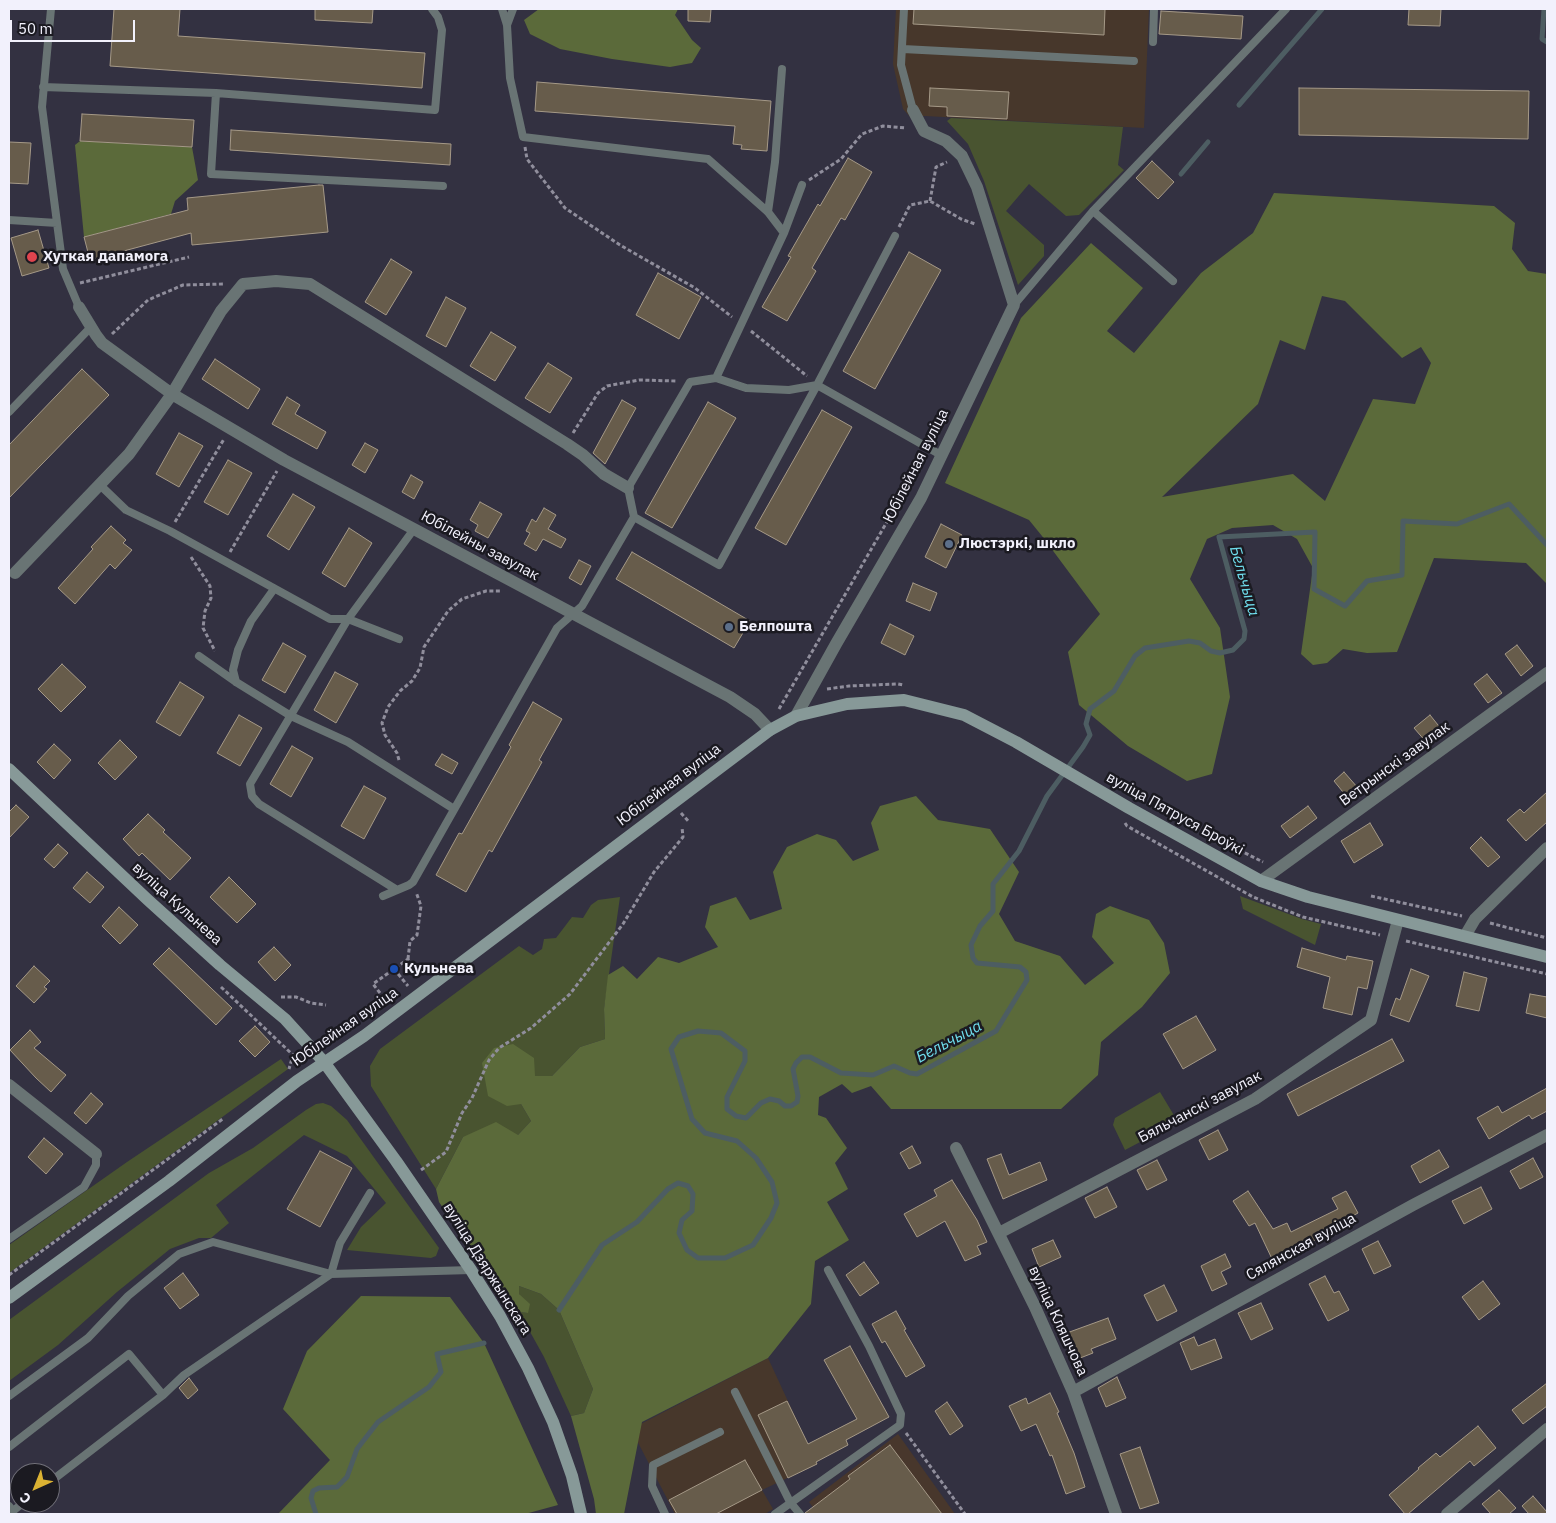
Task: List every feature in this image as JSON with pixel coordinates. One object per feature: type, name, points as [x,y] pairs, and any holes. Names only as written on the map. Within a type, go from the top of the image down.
[{"type":"main road","name":"вуліца Пятруся Броўкі","points":[[796,716],[847,704],[904,700],[964,715],[1016,742],[1129,808],[1261,881],[1308,897],[1547,957]]},
{"type":"main road","name":"Юбілейная вуліца","points":[[9,1298],[169,1181],[297,1081],[364,1036],[770,730],[796,716]]},
{"type":"main road","name":"вуліца Кульнева","points":[[9,769],[148,900],[285,1020],[324,1062]]},
{"type":"main road","name":"вуліца Дзяржынскага","points":[[324,1062],[396,1161],[471,1270],[500,1316],[554,1422],[572,1476],[581,1514]]},
{"type":"street","points":[[913,110],[924,131],[946,141],[962,156],[976,187],[1014,305]]},
{"type":"street","points":[[14,573],[100,486],[128,454],[172,394],[221,312],[243,284],[276,281],[310,284],[567,444],[583,455],[604,474],[628,488]]},
{"type":"street","name":"Юбілейная вуліца","points":[[796,716],[921,498],[1014,305]]},
{"type":"street","name":"Юбілейны завулак","points":[[79,307],[102,343],[172,394],[284,460],[730,697],[755,714],[770,730]]},
{"type":"street","name":"Ветрынскі завулак","points":[[1261,881],[1547,673]]},
{"type":"street","points":[[1466,936],[1475,918],[1547,848]]},
{"type":"street","name":"Бяльчанскі завулак","points":[[999,1233],[1255,1099],[1371,1020],[1398,920]]},
{"type":"street","points":[[9,1085],[96,1154]]},
{"type":"street","name":"Сялянская вуліца","points":[[1073,1392],[1413,1204],[1547,1135]]},
{"type":"street","name":"вуліца Кляшчова","points":[[956,1148],[1035,1307],[1073,1392],[1116,1514]]},
{"type":"street","points":[[1447,1514],[1547,1429]]},
{"type":"lane","points":[[51,9],[42,107],[63,269],[79,307]]},
{"type":"lane","points":[[43,87],[216,93],[435,110],[442,30],[438,17],[432,9]]},
{"type":"lane","points":[[502,9],[507,25],[510,78],[523,137],[708,160],[768,212],[784,233]]},
{"type":"lane","points":[[507,25],[513,9]]},
{"type":"lane","points":[[904,9],[901,65],[913,110]]},
{"type":"lane","points":[[1153,42],[1154,9]]},
{"type":"lane","points":[[1014,305],[1093,211],[1286,9]]},
{"type":"lane","points":[[903,49],[1134,62]]},
{"type":"lane","points":[[768,212],[775,162],[782,69]]},
{"type":"lane","points":[[216,93],[211,174],[443,186]]},
{"type":"lane","points":[[716,378],[784,233],[802,185]]},
{"type":"lane","points":[[1093,211],[1173,281]]},
{"type":"lane","points":[[9,220],[57,223]]},
{"type":"lane","points":[[634,516],[719,565],[817,385],[895,236]]},
{"type":"lane","points":[[9,412],[91,327]]},
{"type":"lane","points":[[383,896],[413,882],[557,628],[582,606],[634,516],[628,488],[690,382],[716,378],[746,388],[789,390],[817,385],[941,455]]},
{"type":"lane","points":[[100,486],[126,510],[170,531],[330,619],[348,619],[399,640]]},
{"type":"lane","points":[[397,890],[259,804],[252,796],[250,784],[348,619],[414,529]]},
{"type":"lane","points":[[236,682],[233,670],[238,650],[251,621],[274,589]]},
{"type":"lane","points":[[199,656],[236,682],[291,716],[348,742],[454,809]]},
{"type":"lane","points":[[9,1239],[84,1187],[96,1166],[96,1154]]},
{"type":"lane","points":[[60,1474],[163,1395],[184,1375],[331,1274],[340,1243],[370,1193]]},
{"type":"lane","points":[[9,1396],[88,1338],[128,1296],[179,1254],[213,1242],[331,1274],[471,1270]]},
{"type":"lane","points":[[775,1514],[900,1425],[901,1414],[869,1346],[828,1270]]},
{"type":"lane","points":[[9,1447],[129,1354],[163,1395]]},
{"type":"lane","points":[[735,1392],[790,1502],[800,1514]]},
{"type":"lane","points":[[665,1514],[652,1486],[654,1465],[720,1432]]},
{"type":"path","points":[[802,185],[841,159],[862,134],[883,126],[924,131]]},
{"type":"path","points":[[523,137],[527,159],[565,208],[620,245],[694,288],[817,385]]},
{"type":"path","points":[[930,202],[936,167],[962,156]]},
{"type":"path","points":[[895,236],[910,205],[930,202],[961,220],[990,229]]},
{"type":"path","points":[[70,286],[189,258]]},
{"type":"path","points":[[102,343],[148,300],[183,284],[243,284]]},
{"type":"path","points":[[567,444],[598,393],[606,386],[639,380],[690,382]]},
{"type":"path","points":[[170,531],[222,443]]},
{"type":"path","points":[[224,561],[284,460]]},
{"type":"path","points":[[779,709],[917,471]]},
{"type":"path","points":[[188,553],[210,586],[211,598],[205,611],[203,628],[213,650],[233,670]]},
{"type":"path","points":[[404,778],[397,753],[385,735],[382,723],[388,708],[400,691],[412,681],[420,668],[424,647],[448,612],[462,599],[486,591],[502,591]]},
{"type":"path","points":[[420,1170],[446,1152],[462,1113],[472,1098],[489,1060],[499,1048],[531,1028],[570,994],[618,932],[654,872],[683,837],[682,827]]},
{"type":"path","points":[[1233,847],[1277,870]]},
{"type":"path","points":[[380,993],[373,984],[408,959],[410,941],[417,935],[421,906],[413,882]]},
{"type":"path","points":[[1369,896],[1475,918],[1547,938]]},
{"type":"path","points":[[408,959],[415,966]]},
{"type":"path","points":[[394,969],[416,997]]},
{"type":"path","points":[[216,982],[293,1055],[289,1070]]},
{"type":"path","points":[[281,997],[296,997],[310,1003],[326,1005]]},
{"type":"path","points":[[9,1275],[225,1117]]},
{"type":"path","points":[[900,1425],[965,1514]]},
{"type":"shaded area","points":[[896,9],[1149,9],[1144,128],[925,116],[911,118],[903,109],[893,64]]},
{"type":"shaded area","points":[[768,1358],[817,1464],[762,1490],[773,1509],[765,1514],[675,1514],[631,1429]]},
{"type":"shaded area","points":[[898,1434],[955,1514],[818,1514],[809,1502]]},
{"type":"green space","points":[[539,9],[678,9],[675,15],[692,40],[701,48],[692,63],[670,67],[560,49],[530,34],[524,20]]},
{"type":"green space","points":[[951,118],[1123,127],[1118,165],[1124,170],[1079,215],[1066,216],[1029,184],[1006,211],[1044,245],[1044,256],[1018,285],[984,181],[968,144],[947,121]]},
{"type":"green space","points":[[80,141],[192,147],[198,180],[175,201],[171,214],[84,237],[75,145]]},
{"type":"green space","points":[[1274,193],[1494,206],[1515,223],[1512,249],[1528,271],[1547,274],[1547,584],[1526,563],[1434,558],[1397,652],[1367,653],[1343,649],[1327,663],[1313,665],[1301,654],[1313,568],[1297,539],[1273,525],[1232,528],[1207,539],[1190,579],[1220,628],[1230,697],[1212,774],[1187,781],[1128,746],[1079,705],[1068,652],[1100,614],[1042,536],[1029,520],[945,483],[1021,318],[1091,243],[1143,288],[1107,331],[1134,353],[1201,273],[1253,233]],"holes":[[[1322,296],[1345,301],[1402,358],[1421,347],[1431,363],[1415,404],[1373,399],[1325,501],[1293,474],[1162,497],[1258,404],[1280,340],[1305,350]]]},
{"type":"green space","points":[[916,796],[938,820],[990,829],[1019,872],[999,914],[1015,941],[1060,956],[1085,985],[1114,963],[1092,937],[1096,914],[1110,906],[1149,920],[1164,943],[1170,973],[1142,1007],[1101,1042],[1098,1075],[1061,1109],[891,1109],[871,1086],[852,1093],[842,1084],[819,1097],[818,1115],[826,1118],[847,1148],[835,1163],[848,1189],[827,1202],[849,1240],[815,1261],[811,1304],[768,1358],[642,1422],[624,1514],[596,1514],[594,1499],[571,1416],[584,1413],[593,1389],[559,1310],[541,1294],[519,1286],[519,1294],[530,1304],[528,1313],[519,1312],[505,1289],[489,1275],[439,1202],[436,1189],[463,1137],[496,1122],[518,1135],[531,1121],[521,1104],[507,1106],[488,1096],[482,1063],[494,1048],[513,1044],[534,1058],[535,1076],[552,1076],[580,1047],[605,1039],[604,1009],[608,975],[623,966],[637,979],[658,957],[679,963],[718,947],[705,927],[710,906],[736,897],[750,920],[782,909],[773,872],[787,847],[817,834],[836,840],[853,861],[879,850],[871,823],[880,806]]},
{"type":"green space","points":[[1240,896],[1321,924],[1315,945],[1243,909]]},
{"type":"green space","points":[[620,897],[604,1009],[605,1039],[580,1047],[552,1076],[534,1076],[521,1104],[531,1121],[518,1135],[463,1137],[436,1189],[371,1086],[370,1066],[380,1049],[519,946],[533,955],[542,949],[544,939],[556,938],[572,917],[583,918],[591,905],[598,900]]},
{"type":"green space","points":[[281,1059],[288,1069],[9,1273],[9,1245],[127,1162]]},
{"type":"green space","points":[[1160,1092],[1178,1122],[1125,1150],[1113,1125],[1115,1118]]},
{"type":"green space","points":[[323,1103],[331,1106],[347,1120],[439,1248],[436,1256],[431,1258],[347,1250],[361,1227],[386,1203],[347,1156],[304,1135],[216,1205],[229,1223],[211,1238],[199,1238],[170,1249],[117,1292],[58,1345],[9,1381],[9,1320],[209,1173],[253,1148],[306,1110],[316,1104]]},
{"type":"green space","points":[[519,1286],[541,1294],[559,1310],[593,1389],[584,1413],[571,1416],[544,1357],[519,1312],[528,1313],[519,1294]]},
{"type":"green space","points":[[361,1296],[450,1297],[484,1343],[558,1505],[525,1514],[278,1514],[330,1460],[283,1409],[307,1351]]},
{"type":"building","points":[[114,9],[180,9],[178,36],[425,53],[422,88],[110,66]]},
{"type":"building","points":[[315,9],[373,9],[372,23],[315,20]]},
{"type":"building","points":[[688,9],[711,9],[710,22],[688,21]]},
{"type":"building","points":[[914,9],[1105,9],[1104,35],[913,24]]},
{"type":"building","points":[[1409,9],[1441,9],[1440,26],[1408,25]]},
{"type":"building","points":[[1161,11],[1243,16],[1241,39],[1159,34]]},
{"type":"building","points":[[537,82],[771,101],[767,151],[741,149],[742,145],[733,144],[735,126],[535,111]]},
{"type":"building","points":[[930,88],[1009,92],[1007,119],[947,116],[947,107],[929,106]]},
{"type":"building","points":[[1299,88],[1529,91],[1528,139],[1299,135]]},
{"type":"building","points":[[82,114],[194,120],[192,147],[80,141]]},
{"type":"building","points":[[231,130],[451,144],[450,165],[230,150]]},
{"type":"building","points":[[9,142],[31,143],[28,184],[9,183]]},
{"type":"building","points":[[848,158],[872,172],[845,220],[841,218],[812,268],[816,271],[787,321],[762,307],[791,257],[788,256],[818,204],[820,206]]},
{"type":"building","points":[[1152,161],[1174,182],[1158,199],[1136,178]]},
{"type":"building","points":[[323,185],[328,232],[192,245],[191,233],[90,260],[84,237],[188,210],[187,198]]},
{"type":"building","points":[[38,230],[49,268],[22,276],[11,238]]},
{"type":"building","points":[[909,252],[941,270],[875,389],[843,371]]},
{"type":"building","points":[[391,259],[412,272],[386,315],[365,302]]},
{"type":"building","points":[[658,273],[701,297],[679,339],[636,315]]},
{"type":"building","points":[[446,297],[466,308],[446,347],[426,336]]},
{"type":"building","points":[[491,332],[516,347],[495,381],[470,366]]},
{"type":"building","points":[[215,359],[260,389],[248,409],[202,379]]},
{"type":"building","points":[[548,363],[572,378],[550,413],[525,398]]},
{"type":"building","points":[[82,369],[109,395],[9,498],[9,445]]},
{"type":"building","points":[[287,397],[300,405],[295,414],[326,432],[317,449],[272,424]]},
{"type":"building","points":[[622,400],[636,408],[605,464],[593,453]]},
{"type":"building","points":[[708,402],[736,418],[672,528],[645,513]]},
{"type":"building","points":[[822,410],[852,427],[786,545],[755,528]]},
{"type":"building","points":[[179,433],[203,446],[179,487],[156,474]]},
{"type":"building","points":[[365,443],[378,450],[365,473],[352,465]]},
{"type":"building","points":[[228,460],[252,473],[228,515],[204,502]]},
{"type":"building","points":[[411,475],[423,482],[414,499],[402,492]]},
{"type":"building","points":[[293,494],[315,507],[289,550],[267,536]]},
{"type":"building","points":[[480,502],[502,514],[488,538],[475,531],[478,525],[470,520]]},
{"type":"building","points":[[544,508],[556,515],[548,529],[566,539],[561,548],[543,539],[536,551],[524,544],[530,533],[526,531],[532,519],[536,522]]},
{"type":"building","points":[[941,524],[962,535],[946,568],[925,557]]},
{"type":"building","points":[[111,526],[126,540],[123,543],[132,550],[115,569],[110,564],[75,604],[58,588],[93,549],[91,547]]},
{"type":"building","points":[[349,528],[372,543],[345,587],[322,573]]},
{"type":"building","points":[[632,552],[750,621],[734,648],[616,579]]},
{"type":"building","points":[[579,560],[591,566],[581,585],[569,578]]},
{"type":"building","points":[[913,583],[937,593],[930,611],[906,601]]},
{"type":"building","points":[[890,624],[914,636],[905,655],[881,643]]},
{"type":"building","points":[[283,643],[306,656],[285,693],[262,680]]},
{"type":"building","points":[[1517,645],[1533,666],[1521,676],[1505,654]]},
{"type":"building","points":[[62,664],[86,687],[61,712],[38,689]]},
{"type":"building","points":[[335,672],[358,684],[336,723],[314,710]]},
{"type":"building","points":[[1487,674],[1502,693],[1488,703],[1474,684]]},
{"type":"building","points":[[180,682],[204,697],[180,736],[156,722]]},
{"type":"building","points":[[533,702],[562,719],[539,760],[542,762],[492,852],[489,850],[466,892],[436,875],[459,833],[462,834],[511,747],[509,745]]},
{"type":"building","points":[[239,715],[262,728],[240,766],[217,753]]},
{"type":"building","points":[[1430,715],[1442,730],[1427,743],[1414,728]]},
{"type":"building","points":[[120,740],[137,757],[115,780],[98,763]]},
{"type":"building","points":[[54,744],[71,760],[54,779],[37,762]]},
{"type":"building","points":[[292,746],[313,758],[291,797],[270,784]]},
{"type":"building","points":[[442,754],[458,763],[452,774],[435,765]]},
{"type":"building","points":[[1344,772],[1358,788],[1347,797],[1334,781]]},
{"type":"building","points":[[364,786],[386,798],[364,839],[341,826]]},
{"type":"building","points":[[1547,792],[1547,822],[1526,841],[1507,820],[1520,809],[1524,813]]},
{"type":"building","points":[[16,805],[29,817],[9,838],[9,812]]},
{"type":"building","points":[[1308,806],[1317,818],[1290,838],[1281,826]]},
{"type":"building","points":[[148,814],[165,830],[163,832],[191,858],[170,880],[142,853],[139,856],[123,839]]},
{"type":"building","points":[[1370,823],[1383,845],[1354,863],[1341,841]]},
{"type":"building","points":[[1481,837],[1500,857],[1488,867],[1470,848]]},
{"type":"building","points":[[58,844],[68,853],[54,868],[44,859]]},
{"type":"building","points":[[87,872],[104,887],[90,903],[73,888]]},
{"type":"building","points":[[229,877],[256,904],[237,923],[210,897]]},
{"type":"building","points":[[119,907],[138,925],[120,944],[102,926]]},
{"type":"building","points":[[274,947],[291,965],[275,981],[258,962]]},
{"type":"building","points":[[169,948],[232,1008],[216,1025],[153,964]]},
{"type":"building","points":[[1302,948],[1346,960],[1347,956],[1373,961],[1367,989],[1358,987],[1352,1015],[1323,1008],[1330,977],[1297,967]]},
{"type":"building","points":[[34,966],[50,981],[44,987],[47,989],[34,1003],[16,986]]},
{"type":"building","points":[[1411,969],[1429,976],[1409,1022],[1390,1015],[1396,998],[1400,1000]]},
{"type":"building","points":[[1464,972],[1487,978],[1479,1011],[1456,1006]]},
{"type":"building","points":[[1530,994],[1547,997],[1547,1018],[1526,1013]]},
{"type":"building","points":[[1196,1016],[1216,1050],[1183,1069],[1163,1034]]},
{"type":"building","points":[[255,1026],[270,1042],[255,1057],[239,1041]]},
{"type":"building","points":[[30,1030],[41,1042],[34,1048],[66,1075],[51,1092],[10,1050]]},
{"type":"building","points":[[1392,1039],[1404,1061],[1298,1116],[1287,1094]]},
{"type":"building","points":[[1547,1088],[1547,1111],[1532,1119],[1529,1115],[1489,1139],[1477,1118],[1498,1106],[1502,1113]]},
{"type":"building","points":[[91,1093],[103,1104],[86,1124],[74,1113]]},
{"type":"building","points":[[1218,1130],[1228,1150],[1209,1160],[1199,1140]]},
{"type":"building","points":[[44,1138],[63,1154],[46,1174],[28,1157]]},
{"type":"building","points":[[912,1146],[921,1163],[909,1169],[900,1153]]},
{"type":"building","points":[[1439,1150],[1449,1167],[1420,1183],[1411,1166]]},
{"type":"building","points":[[320,1151],[352,1168],[320,1227],[287,1209]]},
{"type":"building","points":[[1001,1154],[1009,1175],[1040,1162],[1047,1180],[1003,1199],[987,1159]]},
{"type":"building","points":[[1533,1158],[1543,1177],[1520,1189],[1510,1171]]},
{"type":"building","points":[[1157,1160],[1167,1180],[1147,1190],[1137,1170]]},
{"type":"building","points":[[952,1180],[977,1220],[987,1242],[977,1246],[981,1254],[965,1261],[945,1221],[917,1237],[904,1214],[937,1196],[934,1190]]},
{"type":"building","points":[[1107,1187],[1117,1207],[1095,1218],[1085,1198]]},
{"type":"building","points":[[1481,1187],[1492,1209],[1464,1224],[1452,1201]]},
{"type":"building","points":[[1248,1191],[1273,1229],[1287,1223],[1291,1232],[1338,1209],[1332,1198],[1346,1191],[1358,1213],[1333,1227],[1335,1230],[1273,1261],[1255,1223],[1249,1226],[1233,1201]]},
{"type":"building","points":[[1053,1240],[1061,1257],[1039,1267],[1032,1249]]},
{"type":"building","points":[[1378,1241],[1391,1266],[1374,1274],[1362,1249]]},
{"type":"building","points":[[1225,1254],[1231,1267],[1221,1272],[1227,1284],[1212,1291],[1201,1266]]},
{"type":"building","points":[[864,1262],[879,1283],[860,1296],[846,1275]]},
{"type":"building","points":[[183,1273],[199,1295],[180,1309],[164,1288]]},
{"type":"building","points":[[1325,1276],[1334,1293],[1339,1291],[1349,1310],[1328,1321],[1309,1284]]},
{"type":"building","points":[[1483,1281],[1500,1304],[1479,1320],[1462,1297]]},
{"type":"building","points":[[1164,1285],[1177,1311],[1157,1321],[1144,1295]]},
{"type":"building","points":[[1261,1303],[1273,1329],[1251,1340],[1238,1313]]},
{"type":"building","points":[[896,1311],[906,1329],[904,1330],[925,1366],[906,1377],[885,1341],[882,1343],[872,1324]]},
{"type":"building","points":[[1108,1318],[1116,1339],[1091,1349],[1093,1353],[1075,1360],[1064,1334]]},
{"type":"building","points":[[1194,1337],[1198,1346],[1215,1339],[1222,1358],[1191,1370],[1180,1343]]},
{"type":"building","points":[[850,1346],[889,1417],[846,1440],[848,1445],[816,1462],[817,1464],[788,1478],[758,1415],[787,1401],[808,1444],[857,1419],[824,1360]]},
{"type":"building","points":[[1117,1377],[1126,1398],[1106,1407],[1098,1388]]},
{"type":"building","points":[[189,1378],[198,1390],[188,1399],[179,1388]]},
{"type":"building","points":[[1547,1383],[1547,1406],[1523,1424],[1512,1410]]},
{"type":"building","points":[[1050,1393],[1059,1412],[1057,1413],[1074,1453],[1085,1487],[1066,1494],[1052,1455],[1050,1456],[1036,1424],[1021,1431],[1009,1406],[1026,1398],[1028,1404]]},
{"type":"building","points":[[947,1402],[963,1426],[950,1435],[935,1411]]},
{"type":"building","points":[[1478,1426],[1496,1448],[1474,1466],[1470,1461],[1408,1514],[1405,1514],[1389,1495],[1436,1453],[1440,1457]]},
{"type":"building","points":[[890,1445],[942,1514],[805,1513],[850,1479],[848,1476]]},
{"type":"building","points":[[1140,1447],[1159,1503],[1140,1509],[1120,1454]]},
{"type":"building","points":[[745,1460],[762,1490],[716,1514],[677,1514],[669,1500]]},
{"type":"building","points":[[1499,1490],[1516,1508],[1509,1514],[1491,1514],[1482,1504]]},
{"type":"building","points":[[1533,1496],[1547,1514],[1529,1514],[1522,1506]]},
{"type":"waterway","points":[[1239,105],[1322,9]]},
{"type":"waterway","points":[[1544,9],[1542,39],[1547,42]]},
{"type":"waterway","points":[[1181,174],[1208,142]]},
{"type":"waterway","name":"Бельчыца","points":[[559,1310],[602,1245],[637,1222],[668,1189],[678,1183],[688,1186],[693,1194],[692,1211],[682,1220],[679,1233],[687,1250],[698,1258],[725,1258],[753,1245],[771,1218],[777,1203],[772,1182],[756,1158],[737,1141],[705,1133],[692,1119],[671,1049],[679,1037],[698,1031],[721,1033],[745,1051],[745,1061],[727,1097],[727,1109],[736,1116],[746,1118],[761,1103],[770,1099],[779,1101],[785,1106],[791,1106],[797,1102],[798,1096],[793,1069],[802,1057],[810,1057],[841,1073],[873,1075],[894,1066],[917,1074],[996,1031],[1027,980],[1026,972],[1020,967],[977,963],[973,958],[971,945],[980,926],[993,911],[993,884],[1019,851],[1047,796],[1090,735],[1086,724],[1090,709],[1114,691],[1135,656],[1145,648],[1189,641],[1200,643],[1211,651],[1220,653],[1233,650],[1244,639],[1245,631],[1219,537],[1315,532],[1314,589],[1345,606],[1367,581],[1402,575],[1403,521],[1457,524],[1509,504],[1547,545]]},
{"type":"waterway","name":"Бельчыца","points":[[316,1514],[311,1498],[313,1491],[319,1488],[337,1487],[347,1477],[357,1449],[378,1422],[429,1387],[441,1372],[437,1354],[484,1343]]},
{"type":"place","name":"Хуткая дапамога","points":[[32,257]]},
{"type":"place","name":"Люстэркі, шкло","points":[[949,544]]},
{"type":"place","name":"Белпошта","points":[[729,627]]},
{"type":"place","name":"Кульнева","points":[[394,969]]}]
